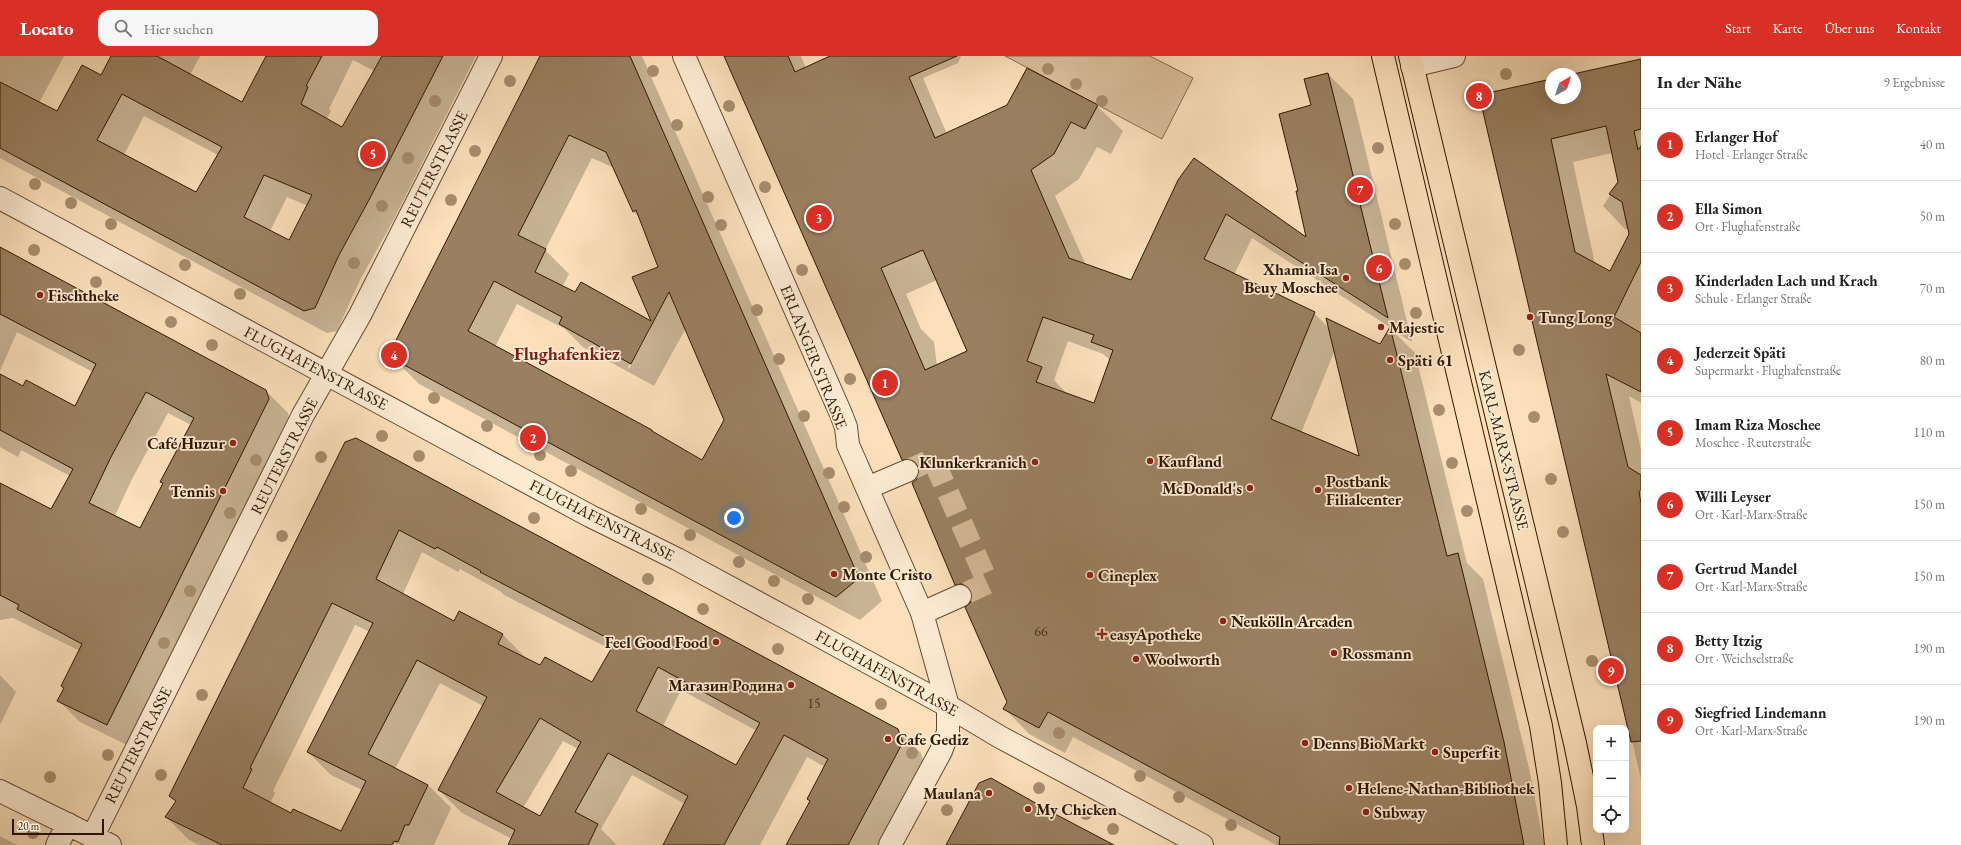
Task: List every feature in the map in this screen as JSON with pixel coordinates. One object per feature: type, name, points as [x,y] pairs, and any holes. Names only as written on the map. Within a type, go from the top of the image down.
[{"type":"main road","points":[[1385,64],[1411,61]]},
{"type":"main road","name":"KARL-MARX-STRASSE","points":[[1411,61],[1575,743],[1588,806],[1593,845]]},
{"type":"main road","name":"KARL-MARX-STRASSE","points":[[1385,64],[1540,719],[1550,783],[1556,845]]},
{"type":"street","name":"REUTERSTRASSE","points":[[101,841],[303,415],[360,316],[491,56]]},
{"type":"street","name":"ERLANGER STRASSE","points":[[684,56],[842,414],[846,427],[848,446],[922,613],[948,706],[948,732],[941,751],[890,845]]},
{"type":"street","points":[[1411,61],[1454,56]]},
{"type":"street","name":"FLUGHAFENSTRASSE","points":[[0,198],[590,516],[684,563],[948,706],[1000,737],[1202,845]]},
{"type":"street","points":[[867,488],[907,471]]},
{"type":"street","points":[[922,613],[960,596]]},
{"type":"street","points":[[0,791],[101,841]]},
{"type":"street","points":[[57,845],[68,824]]},
{"type":"shaded area","points":[[1005,56],[1150,56],[1193,78],[1162,139]]},
{"type":"building","points":[[111,56],[157,56],[242,102],[266,56],[322,56],[306,86],[308,87],[301,104],[342,127],[382,56],[443,56],[338,257],[315,308],[304,311],[0,148],[0,82],[57,111],[82,65],[101,75]],"holes":[[[122,94],[222,147],[196,192],[97,140]],[[264,175],[312,195],[289,240],[244,217]]]},
{"type":"building","points":[[540,56],[630,56],[859,578],[836,597],[395,360],[391,350]],"holes":[[[569,135],[606,152],[633,212],[636,210],[658,267],[632,277],[651,321],[581,282],[575,292],[535,272],[546,249],[518,235]],[[494,281],[562,317],[559,324],[631,364],[669,292],[724,420],[702,460],[652,430],[468,331]]]},
{"type":"building","name":"Neukölln Arcaden","points":[[724,56],[788,56],[795,72],[830,56],[957,56],[909,77],[935,138],[1007,105],[1027,68],[1098,105],[1085,129],[1071,122],[1054,154],[1031,170],[1069,258],[1131,280],[1178,180],[1194,158],[1306,237],[1296,191],[1298,191],[1279,114],[1311,105],[1304,79],[1328,73],[1388,318],[1226,214],[1204,259],[1315,312],[1271,419],[1359,456],[1326,318],[1380,344],[1390,327],[1447,556],[1458,553],[1504,742],[1524,845],[1279,845],[1280,837],[1048,712],[1039,728],[1003,709],[1007,702],[965,607],[970,603],[972,591],[967,586],[961,584],[955,585],[912,483],[917,479],[919,473],[918,466],[914,461],[909,459],[902,460]],"holes":[[[923,250],[967,351],[925,370],[881,268]],[[1043,317],[1094,335],[1091,342],[1113,350],[1094,403],[1036,382],[1042,367],[1027,361]]]},
{"type":"building","points":[[1641,59],[1641,129],[1634,131],[1638,150],[1641,146],[1641,262],[1614,317],[1641,333],[1641,392],[1606,374],[1628,467],[1641,475],[1641,489],[1639,492],[1641,503],[1641,741],[1631,742],[1629,725],[1627,725],[1479,95],[1545,80],[1545,104],[1581,104],[1581,72]],"holes":[[[1606,126],[1618,182],[1609,194],[1622,202],[1629,234],[1610,271],[1575,252],[1551,139]]]},
{"type":"building","points":[[0,247],[266,390],[269,399],[107,725],[57,701],[64,688],[61,686],[82,644],[17,609],[19,605],[0,595],[0,483],[51,509],[73,469],[0,430],[0,374],[23,386],[26,380],[75,406],[96,364],[0,314]],"holes":[[[146,392],[194,418],[160,482],[163,483],[140,528],[89,503],[111,457]]]},
{"type":"building","points":[[356,438],[898,729],[903,742],[848,845],[786,845],[810,801],[807,799],[828,759],[784,735],[724,845],[663,845],[688,796],[608,753],[575,812],[598,824],[588,845],[508,845],[515,830],[438,790],[487,697],[417,660],[368,754],[428,785],[409,825],[405,825],[398,842],[394,841],[392,845],[222,845],[165,817],[176,801],[169,796],[345,442]],"holes":[[[399,530],[435,549],[437,547],[481,571],[480,572],[615,642],[592,682],[545,657],[540,665],[498,644],[503,634],[459,611],[454,621],[376,579]],[[332,603],[373,623],[307,752],[366,781],[341,831],[293,809],[291,813],[243,788],[252,769],[250,768]],[[658,667],[760,723],[736,765],[636,711]],[[540,718],[581,742],[540,816],[496,792]]]},
{"type":"building","points":[[991,778],[1114,845],[946,845],[979,783]]},
{"type":"tunnel","points":[[907,471],[933,459],[988,583],[960,596]]},
{"type":"place","name":"Betty Itzig","points":[[1479,96]]},
{"type":"place","name":"Imam Riza Moschee","points":[[373,154]]},
{"type":"place","name":"Gertrud Mandel","points":[[1360,190]]},
{"type":"place","name":"Kinderladen Lach und Krach","points":[[819,218]]},
{"type":"place","name":"Willi Leyser","points":[[1379,268]]},
{"type":"place","name":"Xhamia Isa Beuy Moschee","points":[[1346,278]]},
{"type":"place","name":"Fischtheke","points":[[40,295]]},
{"type":"place","name":"Tung Long","points":[[1530,317]]},
{"type":"place","name":"Majestic","points":[[1381,327]]},
{"type":"place","name":"Jederzeit Späti","points":[[394,355]]},
{"type":"place","name":"Späti 61","points":[[1390,360]]},
{"type":"place","name":"Erlanger Hof","points":[[885,383]]},
{"type":"place","name":"Ella Simon","points":[[533,438]]},
{"type":"place","name":"Café Huzur","points":[[233,443]]},
{"type":"place","name":"Kaufland","points":[[1150,461]]},
{"type":"place","name":"Klunkerkranich","points":[[1035,462]]},
{"type":"place","name":"McDonald's","points":[[1250,488]]},
{"type":"place","name":"Postbank Filialcenter","points":[[1318,490]]},
{"type":"place","name":"Tennis","points":[[223,491]]},
{"type":"place","name":"Monte Cristo","points":[[834,574]]},
{"type":"place","name":"Cineplex","points":[[1090,575]]},
{"type":"place","name":"Neukölln Arcaden","points":[[1223,621]]},
{"type":"place","name":"easyApotheke","points":[[1102,634]]},
{"type":"place","name":"Feel Good Food","points":[[716,642]]},
{"type":"place","name":"Rossmann","points":[[1334,653]]},
{"type":"place","name":"Woolworth","points":[[1136,659]]},
{"type":"place","name":"Siegfried Lindemann","points":[[1611,671]]},
{"type":"place","name":"Магазин Родина","points":[[791,685]]},
{"type":"place","name":"Cafe Gediz","points":[[888,739]]},
{"type":"place","name":"Denns BioMarkt","points":[[1305,743]]},
{"type":"place","name":"Superfit","points":[[1435,752]]},
{"type":"place","name":"Helene-Nathan-Bibliothek","points":[[1349,788]]},
{"type":"place","name":"Maulana","points":[[989,793]]},
{"type":"place","name":"My Chicken","points":[[1028,809]]},
{"type":"place","name":"Subway","points":[[1366,812]]},
{"type":"district","name":"Flughafenkiez","points":[[567,353]]}]
